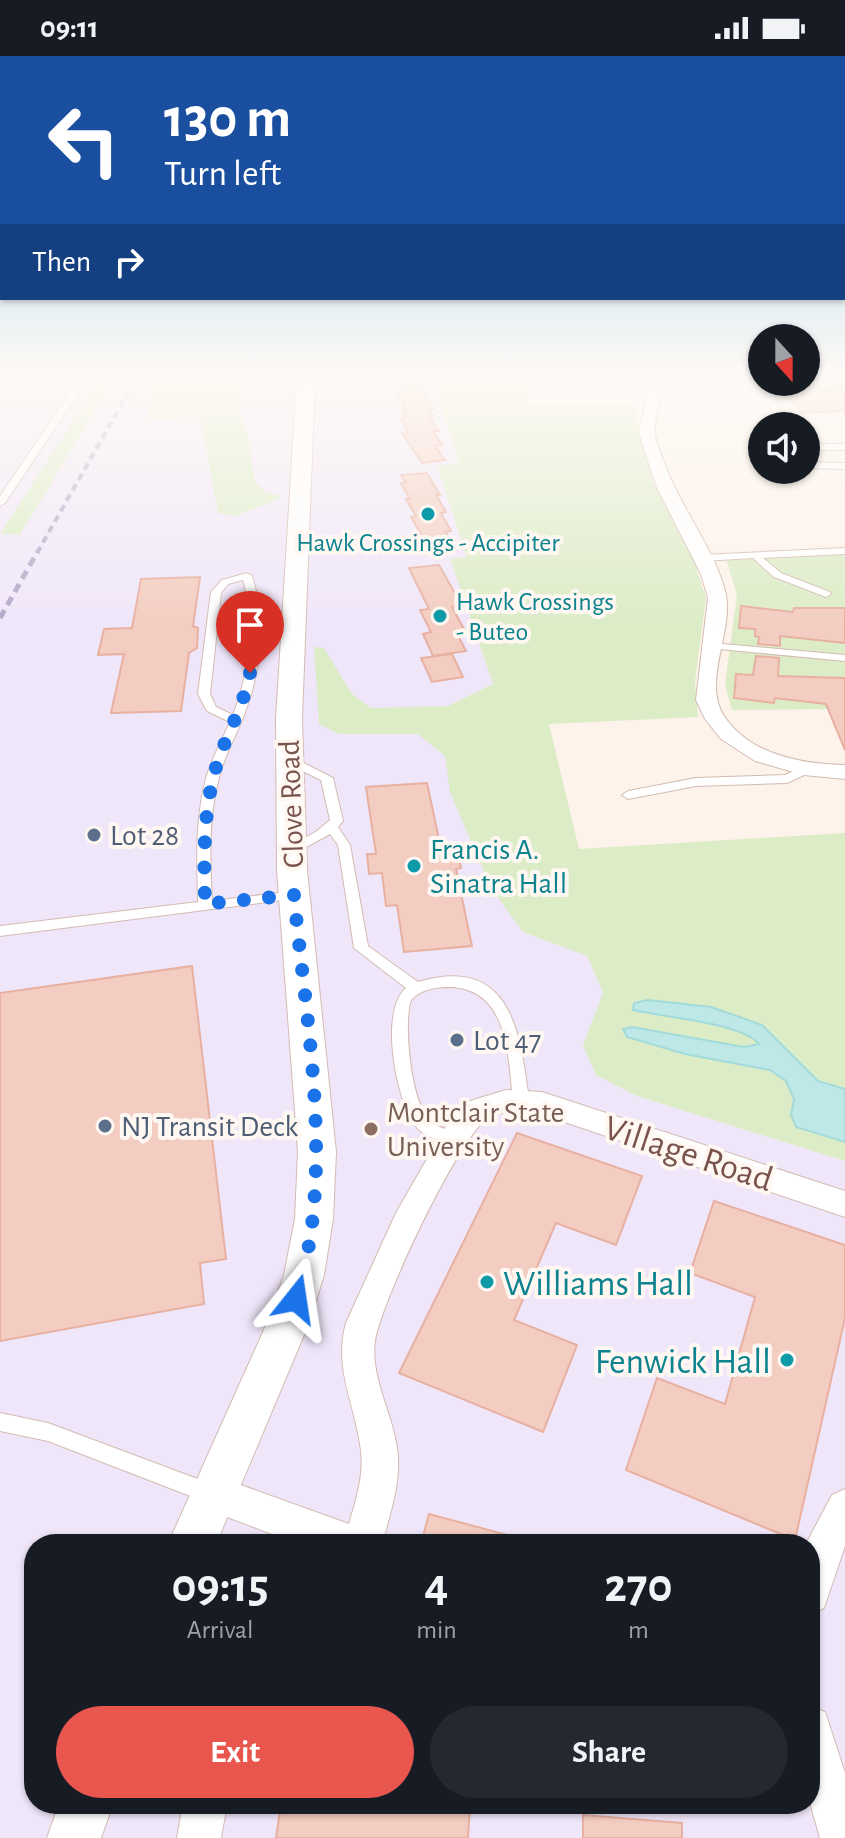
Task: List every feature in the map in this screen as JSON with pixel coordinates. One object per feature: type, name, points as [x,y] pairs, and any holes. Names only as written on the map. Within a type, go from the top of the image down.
[{"type":"street","name":"Clove Road","points":[[197,1534],[288,1323],[304,1275],[314,1219],[317,1152],[294,895],[289,719],[302,460]]},
{"type":"street","points":[[656,460],[665,488],[710,574],[718,608],[706,700],[722,730],[761,755],[807,769],[845,772]]},
{"type":"street","name":"Village Road","points":[[365,1534],[379,1474],[380,1451],[357,1364],[358,1338],[390,1259],[453,1140],[466,1118],[476,1111],[496,1102],[521,1100],[542,1103],[845,1204]]},
{"type":"street","points":[[216,1495],[324,1534]]},
{"type":"street","points":[[820,1562],[826,1542],[845,1508]]},
{"type":"street","points":[[820,1762],[842,1838]]},
{"type":"street","points":[[74,1838],[82,1814]]},
{"type":"street","points":[[199,1838],[203,1814]]},
{"type":"lane","points":[[0,503],[29,460]]},
{"type":"lane","points":[[820,465],[845,466]]},
{"type":"lane","points":[[702,558],[845,551]]},
{"type":"lane","points":[[755,554],[762,566],[775,575],[826,594]]},
{"type":"lane","points":[[205,904],[204,849],[213,778],[236,721],[246,696],[250,673],[254,598],[247,576],[225,582],[216,592],[204,694],[211,709],[236,721]]},
{"type":"lane","points":[[712,646],[845,658]]},
{"type":"lane","points":[[290,760],[327,778],[337,814],[337,821],[331,827],[292,849]]},
{"type":"lane","points":[[628,795],[696,782],[787,779],[807,769]]},
{"type":"lane","points":[[331,827],[344,845],[361,948],[416,988]]},
{"type":"lane","points":[[0,931],[294,895]]},
{"type":"lane","points":[[453,1140],[428,1128],[414,1109],[398,1029],[399,1009],[405,996],[416,988],[433,982],[465,981],[492,994],[503,1009],[511,1035],[521,1100]]},
{"type":"lane","points":[[0,1422],[48,1432],[216,1495]]},
{"type":"shaded area","name":"Montclair State University","points":[[0,460],[458,460],[459,463],[437,466],[467,557],[451,560],[493,684],[523,932],[587,956],[604,992],[583,1046],[596,1075],[637,1096],[845,1161],[845,1838],[0,1838]]},
{"type":"green space","points":[[48,460],[65,460],[20,535],[0,534]]},
{"type":"green space","points":[[208,460],[252,460],[255,481],[265,492],[280,496],[235,516],[218,513]]},
{"type":"green space","points":[[647,460],[653,483],[692,554],[706,598],[695,681],[698,717],[549,724],[579,849],[845,833],[845,1161],[637,1096],[596,1075],[583,1046],[603,992],[587,956],[523,932],[491,888],[450,792],[445,756],[418,734],[339,734],[319,724],[314,647],[324,648],[352,694],[371,708],[448,706],[493,684],[450,559],[467,557],[437,466],[459,462]]},
{"type":"green space","points":[[845,552],[845,709],[732,710],[725,685],[737,595],[724,553]]},
{"type":"water","points":[[648,1000],[711,1007],[762,1025],[818,1081],[845,1089],[845,1142],[796,1127],[791,1115],[794,1099],[786,1081],[770,1070],[685,1054],[627,1037],[623,1029],[632,1027],[744,1047],[759,1044],[737,1031],[720,1026],[633,1010],[634,1003]]},
{"type":"building","name":"Hawk Crossings - Accipiter","points":[[427,473],[440,495],[436,495],[446,512],[441,513],[451,531],[445,532],[456,550],[423,554],[413,535],[421,534],[411,517],[416,516],[406,499],[410,499],[401,483],[406,482],[401,475]]},
{"type":"building","name":"Hawk Crossings - Buteo","points":[[439,565],[462,606],[452,607],[464,629],[455,630],[466,651],[433,656],[423,634],[431,632],[420,610],[429,609],[409,568]]},
{"type":"building","points":[[200,577],[193,626],[198,628],[197,648],[189,653],[181,711],[111,713],[124,654],[98,655],[104,629],[132,628],[141,579]]},
{"type":"building","points":[[741,606],[793,612],[794,608],[845,608],[845,643],[780,636],[780,646],[758,644],[755,629],[739,628]]},
{"type":"building","points":[[452,654],[463,677],[432,682],[421,658]]},
{"type":"building","points":[[756,656],[779,658],[778,676],[845,678],[845,750],[826,704],[775,698],[774,703],[734,698],[736,674],[753,675]]},
{"type":"building","name":"Francis A. Sinatra Hall","points":[[427,783],[441,849],[456,847],[461,868],[456,869],[472,946],[404,952],[397,905],[386,906],[382,873],[369,874],[367,854],[376,854],[366,787]]},
{"type":"building","name":"NJ Transit Deck","points":[[192,966],[226,1259],[200,1263],[204,1304],[0,1341],[0,993]]},
{"type":"building","name":"Williams Hall","points":[[517,1133],[642,1176],[616,1245],[556,1223],[514,1320],[577,1345],[543,1432],[399,1373]]},
{"type":"building","name":"Fenwick Hall","points":[[714,1201],[845,1245],[845,1318],[796,1534],[781,1534],[626,1470],[657,1378],[725,1404],[755,1297],[690,1273]]},
{"type":"building","points":[[429,1514],[504,1534],[424,1534]]},
{"type":"building","points":[[280,1814],[469,1814],[468,1838],[276,1838]]},
{"type":"building","points":[[583,1815],[682,1823],[682,1838],[583,1838]]},
{"type":"railway","points":[[37,553],[90,460]]},
{"type":"railway","points":[[0,618],[38,551]]},
{"type":"place","name":"Hawk Crossings - Accipiter","points":[[428,514]]},
{"type":"place","name":"Hawk Crossings - Buteo","points":[[440,616]]},
{"type":"place","name":"Lot 28","points":[[94,835]]},
{"type":"place","name":"Francis A. Sinatra Hall","points":[[414,866]]},
{"type":"place","name":"Lot 47","points":[[457,1040]]},
{"type":"place","name":"NJ Transit Deck","points":[[105,1126]]},
{"type":"place","name":"Montclair State University","points":[[371,1129]]},
{"type":"place","name":"Williams Hall","points":[[487,1282]]},
{"type":"place","name":"Fenwick Hall","points":[[787,1360]]},
{"type":"route","points":[[250,673],[246,696],[213,778],[204,849],[205,904],[294,895],[317,1152],[314,1219],[304,1275],[296,1299]]}]
